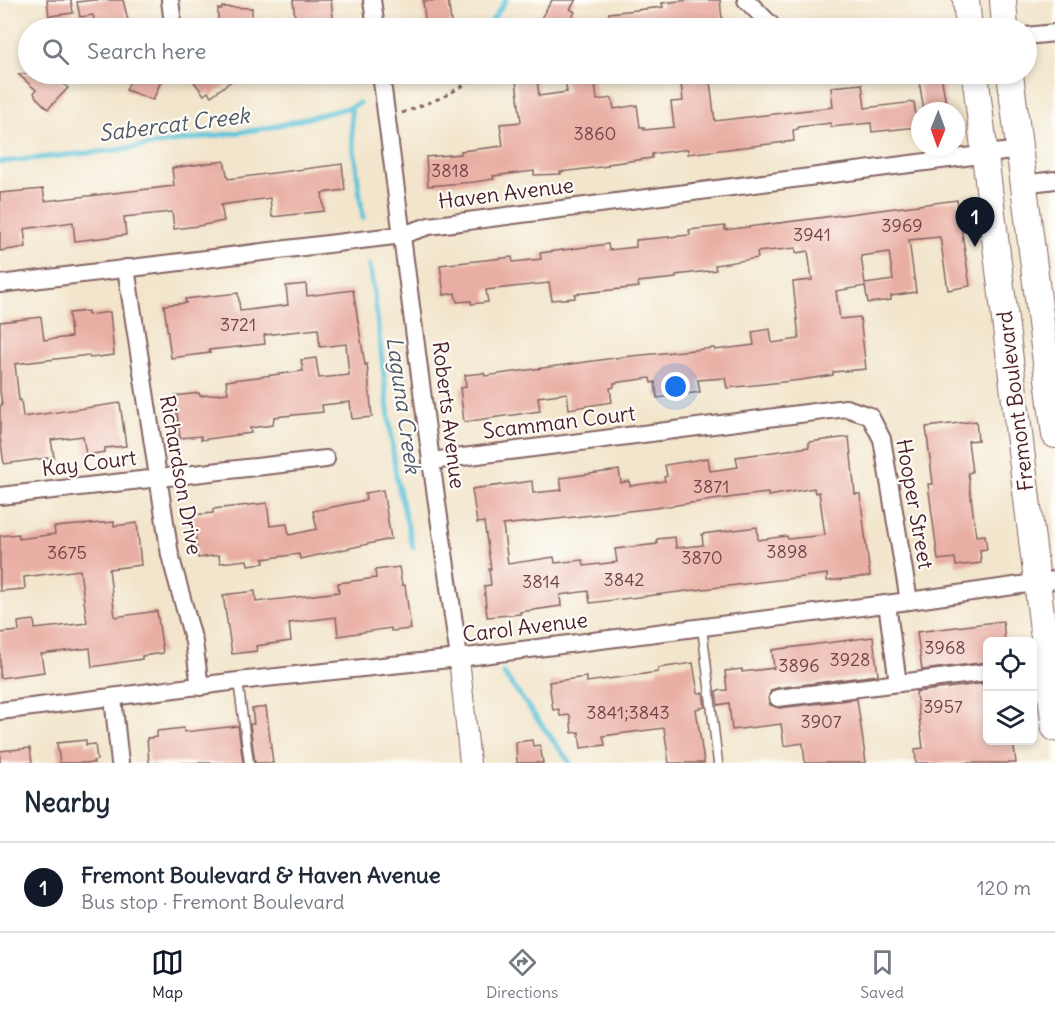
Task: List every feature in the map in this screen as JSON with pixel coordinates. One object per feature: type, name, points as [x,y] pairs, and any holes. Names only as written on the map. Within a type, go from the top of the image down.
[{"type":"main road","points":[[966,0],[968,18]]},
{"type":"main road","points":[[1002,0],[1004,18]]},
{"type":"main road","name":"Fremont Boulevard","points":[[976,84],[1046,581],[1055,728]]},
{"type":"main road","name":"Fremont Boulevard","points":[[1011,84],[1023,184],[1050,356],[1055,435]]},
{"type":"street","points":[[372,0],[375,18]]},
{"type":"street","points":[[746,0],[764,18]]},
{"type":"street","points":[[1037,35],[1055,33]]},
{"type":"street","name":"Roberts Avenue","points":[[382,84],[459,658],[470,763]]},
{"type":"street","name":"Haven Avenue","points":[[0,284],[402,235],[429,226],[1019,150]]},
{"type":"street","points":[[1023,184],[1055,180]]},
{"type":"street","name":"Richardson Drive","points":[[126,268],[170,555],[194,642],[200,687]]},
{"type":"street","name":"Scamman Court","points":[[431,461],[846,408],[870,416]]},
{"type":"street","name":"Hooper Street","points":[[870,416],[882,439],[909,601]]},
{"type":"street","name":"Kay Court","points":[[0,496],[326,459]]},
{"type":"street","name":"Carol Avenue","points":[[0,711],[238,681],[459,658],[887,604],[1046,581]]},
{"type":"street","points":[[887,604],[898,683]]},
{"type":"street","points":[[778,698],[983,672]]},
{"type":"street","points":[[113,698],[120,763]]},
{"type":"lane","points":[[702,627],[718,763]]},
{"type":"lane","points":[[238,681],[249,763]]},
{"type":"path","points":[[387,116],[412,110],[466,84]]},
{"type":"building","points":[[47,0],[71,0],[73,13],[49,16]]},
{"type":"building","points":[[123,0],[128,18],[94,18],[93,15],[80,17],[77,2]]},
{"type":"building","points":[[293,0],[331,0],[333,17],[295,18]]},
{"type":"building","points":[[448,0],[451,18],[425,18],[423,1]]},
{"type":"building","points":[[552,0],[576,0],[570,9],[575,12],[572,18],[541,18]]},
{"type":"building","points":[[720,0],[722,18],[610,18],[609,13],[663,7],[662,3]]},
{"type":"building","points":[[222,7],[252,8],[252,18],[218,18],[218,9]]},
{"type":"building","points":[[29,84],[64,84],[68,88],[48,109],[36,97],[34,93],[36,90]]},
{"type":"building","points":[[129,84],[160,84],[153,100],[126,90]]},
{"type":"building","points":[[196,84],[227,84],[211,96],[208,92],[204,95]]},
{"type":"building","points":[[516,84],[538,84],[539,96],[567,92],[566,84],[595,84],[597,100],[612,98],[614,109],[637,105],[640,127],[644,127],[644,130],[674,127],[671,102],[683,101],[681,84],[710,84],[715,121],[833,107],[831,87],[862,84],[865,108],[911,102],[911,128],[872,132],[871,123],[831,127],[831,123],[798,127],[793,130],[794,141],[688,154],[688,149],[652,154],[652,158],[608,164],[608,166],[560,172],[561,174],[534,175],[534,171],[493,176],[494,179],[474,182],[428,186],[426,157],[461,154],[461,151],[503,146],[500,124],[521,122]]},
{"type":"building","points":[[920,84],[943,84],[946,102],[923,102]]},
{"type":"building","points":[[224,161],[228,179],[342,164],[345,190],[322,193],[324,211],[272,217],[270,198],[221,205],[224,221],[198,226],[174,229],[172,212],[124,217],[126,235],[75,241],[73,222],[24,229],[26,247],[0,251],[0,193],[43,189],[45,201],[174,186],[172,168]]},
{"type":"building","points":[[957,200],[970,286],[948,290],[940,237],[909,240],[916,292],[891,296],[891,300],[868,303],[865,286],[836,291],[840,319],[860,317],[866,369],[833,372],[833,375],[801,380],[727,388],[725,378],[698,380],[700,392],[657,398],[655,382],[651,383],[650,378],[614,383],[614,387],[610,388],[612,402],[569,409],[567,393],[538,397],[540,411],[464,422],[460,388],[466,387],[465,375],[484,373],[485,376],[622,357],[754,345],[752,332],[770,329],[772,343],[799,339],[793,282],[812,280],[808,251],[796,253],[796,248],[757,252],[758,258],[715,265],[716,270],[676,275],[676,278],[638,282],[639,287],[575,294],[575,298],[552,300],[549,283],[486,290],[488,302],[471,304],[471,301],[457,302],[455,293],[444,295],[440,265],[512,257],[513,262],[541,259],[540,253],[608,244],[609,250],[636,247],[636,240],[690,235],[689,230],[725,226],[725,230]],"holes":[[[889,252],[893,280],[865,284],[861,256]]]},
{"type":"building","points":[[306,284],[307,296],[353,290],[365,365],[367,364],[372,417],[352,419],[350,402],[322,405],[323,412],[274,417],[273,425],[250,428],[251,433],[201,440],[201,436],[180,438],[175,396],[228,393],[226,381],[303,371],[301,360],[316,358],[319,378],[349,375],[346,344],[320,347],[318,329],[264,335],[265,344],[209,350],[210,353],[171,358],[164,305],[186,303],[185,299],[238,293],[240,311],[288,305],[286,286]]},
{"type":"building","points":[[88,311],[88,315],[110,312],[114,355],[90,358],[89,355],[15,364],[23,417],[120,403],[126,446],[105,448],[105,452],[86,455],[83,436],[51,440],[54,457],[4,464],[0,437],[0,406],[2,405],[0,322],[41,317],[44,340],[71,337],[69,313]]},
{"type":"building","points":[[976,421],[978,440],[968,441],[972,472],[968,473],[976,536],[985,535],[987,549],[980,550],[981,563],[956,566],[955,558],[938,560],[928,484],[933,484],[926,427]]},
{"type":"building","points":[[849,437],[855,494],[860,494],[870,576],[827,581],[827,574],[590,603],[588,591],[560,595],[561,606],[520,612],[520,614],[487,617],[484,586],[491,585],[489,569],[491,569],[484,522],[477,523],[472,489],[532,481],[533,493],[562,490],[560,478],[619,470],[621,483],[629,481],[630,486],[665,481],[664,477],[667,476],[665,465],[708,458],[710,471],[738,467],[736,457],[809,447],[809,442]],"holes":[[[814,488],[815,493],[819,492],[825,535],[788,539],[787,536],[758,540],[757,527],[702,534],[703,545],[676,548],[675,537],[657,539],[657,544],[615,549],[617,562],[584,566],[583,560],[555,563],[554,557],[508,564],[503,525],[768,493],[768,496]]]},
{"type":"building","points":[[383,490],[391,539],[300,559],[299,554],[263,559],[264,563],[248,565],[247,560],[220,563],[219,555],[198,558],[193,515],[213,513],[213,509],[267,503],[270,526],[287,524],[289,535],[317,529],[313,511],[366,500],[365,493]]},
{"type":"building","points":[[114,522],[114,526],[137,523],[141,565],[109,569],[115,617],[157,611],[163,653],[142,656],[142,659],[92,667],[90,648],[41,654],[44,672],[0,678],[0,633],[19,631],[18,622],[34,620],[35,629],[87,623],[80,570],[24,577],[25,589],[0,591],[0,536],[18,534],[19,539],[55,534],[54,527]]},
{"type":"building","points":[[399,567],[402,585],[405,585],[411,629],[391,631],[391,628],[338,636],[336,617],[289,623],[291,641],[256,646],[257,651],[232,654],[223,595],[255,591],[256,602],[339,592],[338,583],[376,578],[375,570]]},
{"type":"building","points":[[1003,621],[1005,637],[983,637],[983,662],[922,670],[917,632]]},
{"type":"building","points":[[873,637],[878,675],[777,688],[771,690],[768,699],[770,705],[779,708],[857,699],[866,763],[805,763],[803,743],[784,746],[781,724],[732,730],[729,703],[718,705],[716,691],[727,690],[725,671],[742,669],[742,672],[774,668],[772,650]]},
{"type":"building","points":[[693,663],[698,693],[703,693],[705,707],[696,709],[704,763],[669,763],[664,728],[603,736],[605,745],[581,748],[579,732],[572,733],[570,715],[560,716],[559,709],[553,710],[549,682],[586,677],[587,682],[658,672],[658,668]]},
{"type":"building","points":[[983,684],[983,745],[1014,745],[1016,763],[916,763],[915,749],[923,748],[916,692]]},
{"type":"building","points":[[266,707],[273,763],[255,763],[250,724],[254,724],[252,709]]},
{"type":"building","points":[[238,726],[243,763],[149,763],[147,738],[157,737],[157,731],[184,728],[184,732]]},
{"type":"building","points":[[86,740],[86,745],[95,744],[97,760],[93,761],[94,763],[60,763],[57,743]]},
{"type":"building","points":[[532,740],[533,746],[540,745],[543,763],[517,763],[516,742]]},
{"type":"building","points":[[30,748],[32,763],[0,763],[0,751]]},
{"type":"waterway","name":"Laguna Creek","points":[[494,18],[506,0]]},
{"type":"waterway","name":"Sabercat Creek","points":[[0,162],[117,150],[268,128],[359,103]]},
{"type":"waterway","name":"Laguna Creek","points":[[351,107],[352,135],[363,218]]},
{"type":"waterway","name":"Laguna Creek","points":[[369,265],[396,476],[413,548]]},
{"type":"waterway","name":"Laguna Creek","points":[[503,673],[570,763]]},
{"type":"place","name":"Fremont Boulevard & Haven Avenue","points":[[975,247]]}]
